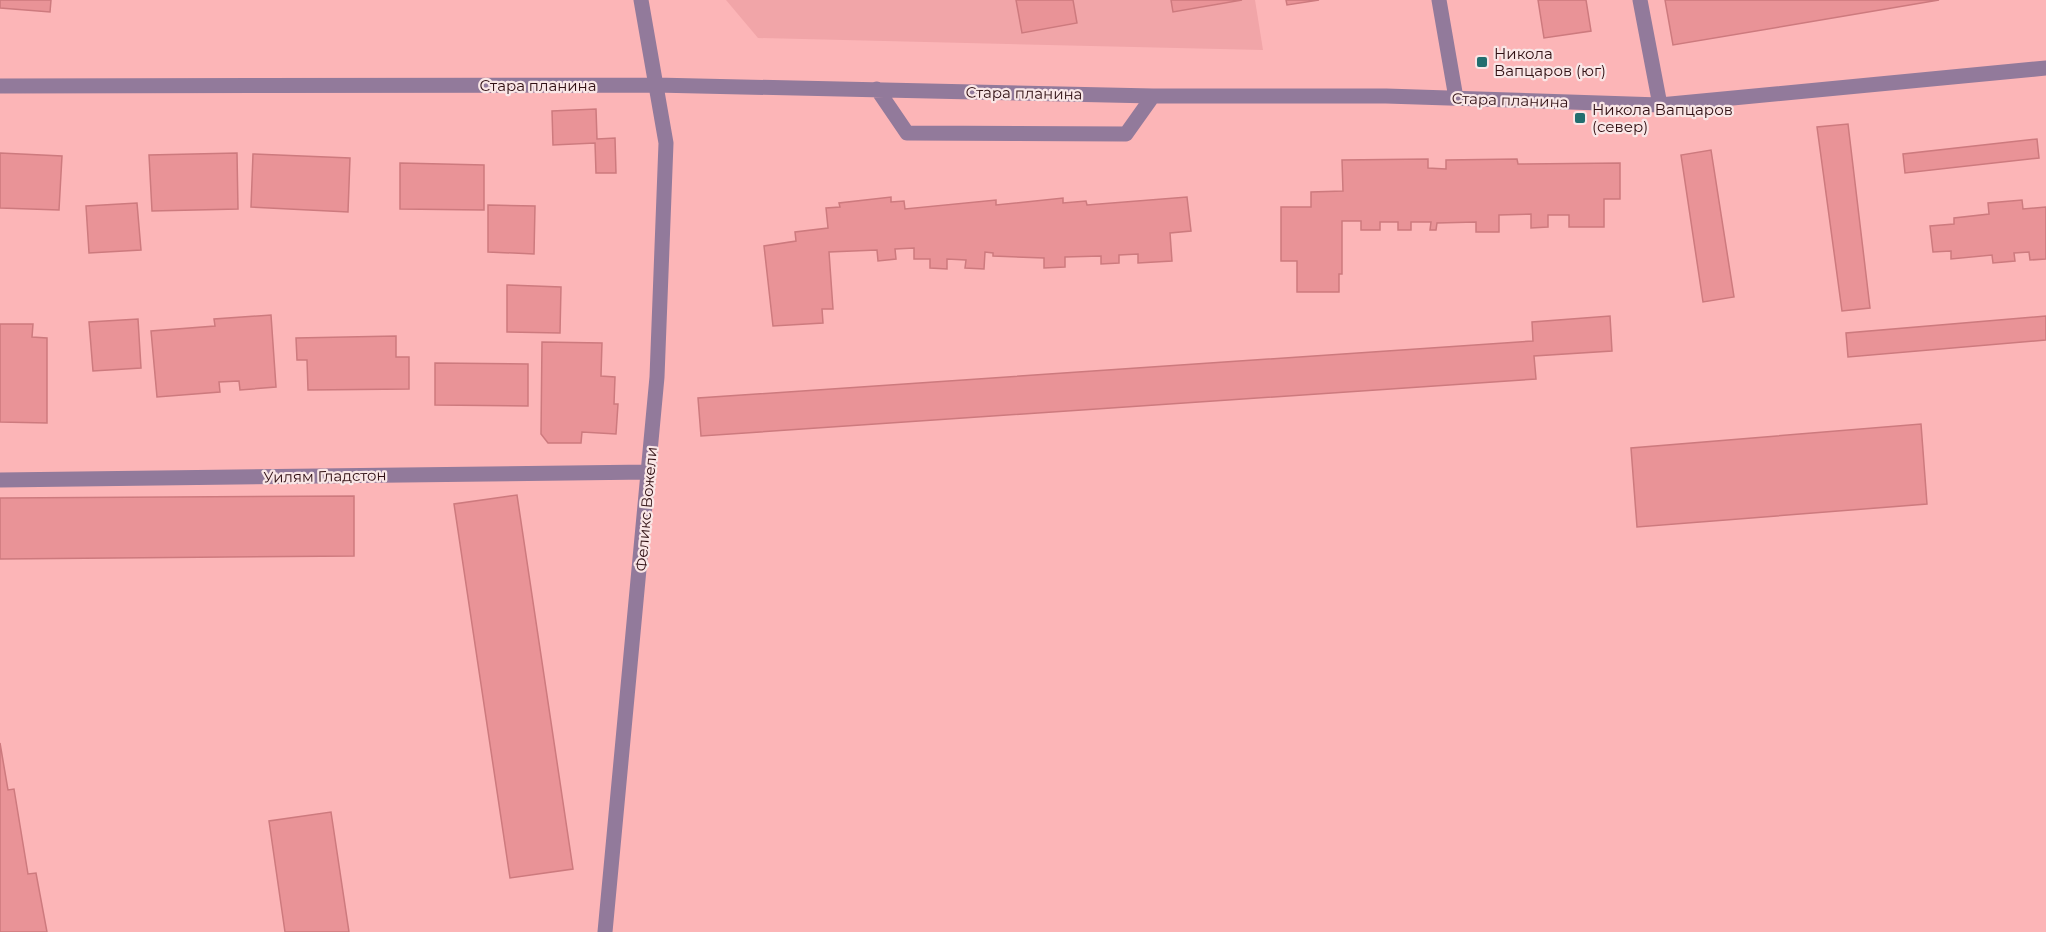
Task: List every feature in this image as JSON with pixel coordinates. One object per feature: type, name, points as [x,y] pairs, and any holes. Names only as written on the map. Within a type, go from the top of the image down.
[{"type":"street","name":"Феликс Вожели","points":[[605,932],[657,377],[666,143],[641,0]]},
{"type":"street","points":[[1439,0],[1456,98]]},
{"type":"street","points":[[1640,0],[1660,105]]},
{"type":"street","name":"Стара планина","points":[[0,86],[655,85],[1153,96],[1386,96],[1660,105],[2046,68]]},
{"type":"street","points":[[877,90],[907,134],[1126,134],[1153,96]]},
{"type":"street","name":"Уилям Гладстон","points":[[0,480],[649,472]]},
{"type":"shaded area","points":[[726,0],[1255,0],[1263,50],[758,38]]},
{"type":"building","points":[[0,0],[51,0],[50,12],[0,8]]},
{"type":"building","points":[[1016,0],[1073,0],[1077,23],[1022,33]]},
{"type":"building","points":[[1171,0],[1242,0],[1173,12]]},
{"type":"building","points":[[1286,0],[1319,0],[1287,5]]},
{"type":"building","points":[[1538,0],[1586,0],[1591,31],[1544,38]]},
{"type":"building","points":[[1665,0],[1939,0],[1673,45]]},
{"type":"building","points":[[596,109],[597,139],[615,138],[616,173],[596,173],[595,143],[553,145],[552,111]]},
{"type":"building","points":[[1848,124],[1870,308],[1842,311],[1817,127]]},
{"type":"building","points":[[2037,139],[2039,158],[1905,173],[1903,154]]},
{"type":"building","points":[[1711,150],[1734,297],[1703,302],[1681,155]]},
{"type":"building","points":[[0,153],[62,156],[59,210],[0,208]]},
{"type":"building","points":[[237,153],[238,209],[152,211],[149,155]]},
{"type":"building","points":[[253,154],[350,158],[348,212],[251,207]]},
{"type":"building","points":[[1428,159],[1428,168],[1446,169],[1446,160],[1517,159],[1518,164],[1620,163],[1620,199],[1604,199],[1604,227],[1569,227],[1569,215],[1548,215],[1548,227],[1531,228],[1531,214],[1499,215],[1499,232],[1476,232],[1476,222],[1437,223],[1436,230],[1430,230],[1431,222],[1411,222],[1411,230],[1398,230],[1398,222],[1380,222],[1380,230],[1361,230],[1361,221],[1342,221],[1342,274],[1339,274],[1339,292],[1297,292],[1297,261],[1281,261],[1281,207],[1311,207],[1311,192],[1343,191],[1342,160]]},
{"type":"building","points":[[400,163],[484,165],[484,210],[400,209]]},
{"type":"building","points":[[891,197],[891,202],[904,201],[905,209],[996,200],[996,205],[1063,198],[1063,203],[1086,201],[1087,205],[1187,197],[1191,231],[1170,233],[1172,261],[1138,263],[1138,254],[1119,255],[1119,263],[1101,264],[1101,256],[1065,257],[1065,267],[1044,268],[1044,258],[993,256],[993,253],[985,252],[984,269],[965,268],[966,260],[947,259],[947,269],[930,268],[930,259],[914,259],[914,248],[895,249],[896,259],[878,261],[877,250],[829,252],[833,309],[822,309],[823,323],[773,326],[764,246],[796,241],[795,232],[828,228],[826,208],[840,207],[839,203]]},
{"type":"building","points":[[2022,200],[2023,209],[2046,207],[2046,259],[2030,260],[2029,252],[2014,253],[2015,261],[1993,263],[1992,255],[1951,259],[1951,251],[1933,252],[1930,226],[1954,224],[1954,218],[1989,214],[1988,203]]},
{"type":"building","points":[[137,203],[141,250],[89,253],[86,206]]},
{"type":"building","points":[[488,205],[535,206],[534,254],[488,252]]},
{"type":"building","points":[[507,285],[561,287],[560,333],[507,332]]},
{"type":"building","points":[[271,315],[276,387],[240,390],[239,381],[219,382],[220,392],[157,397],[151,331],[215,326],[214,319]]},
{"type":"building","points":[[1610,316],[1612,351],[1534,356],[1536,379],[701,436],[698,398],[1533,341],[1532,322]]},
{"type":"building","points":[[2046,316],[2046,340],[1848,357],[1846,333]]},
{"type":"building","points":[[138,319],[141,368],[93,371],[89,322]]},
{"type":"building","points":[[0,324],[33,324],[32,337],[47,338],[47,423],[0,422]]},
{"type":"building","points":[[396,336],[396,357],[409,357],[409,389],[308,390],[307,360],[297,360],[296,338]]},
{"type":"building","points":[[542,342],[602,343],[601,376],[615,377],[614,404],[618,404],[616,434],[582,432],[581,443],[548,443],[541,434]]},
{"type":"building","points":[[435,363],[528,364],[528,406],[435,405]]},
{"type":"building","points":[[1921,424],[1927,504],[1637,527],[1631,448]]},
{"type":"building","points":[[517,495],[573,869],[510,878],[454,504]]},
{"type":"building","points":[[354,496],[354,556],[0,559],[0,498]]},
{"type":"building","points":[[0,743],[8,790],[14,789],[28,874],[36,873],[47,932],[0,932]]},
{"type":"building","points":[[331,812],[349,932],[285,932],[269,821]]},
{"type":"place","name":"Никола Вапцаров (юг)","points":[[1482,62]]},
{"type":"place","name":"Никола Вапцаров (север)","points":[[1580,118]]}]
